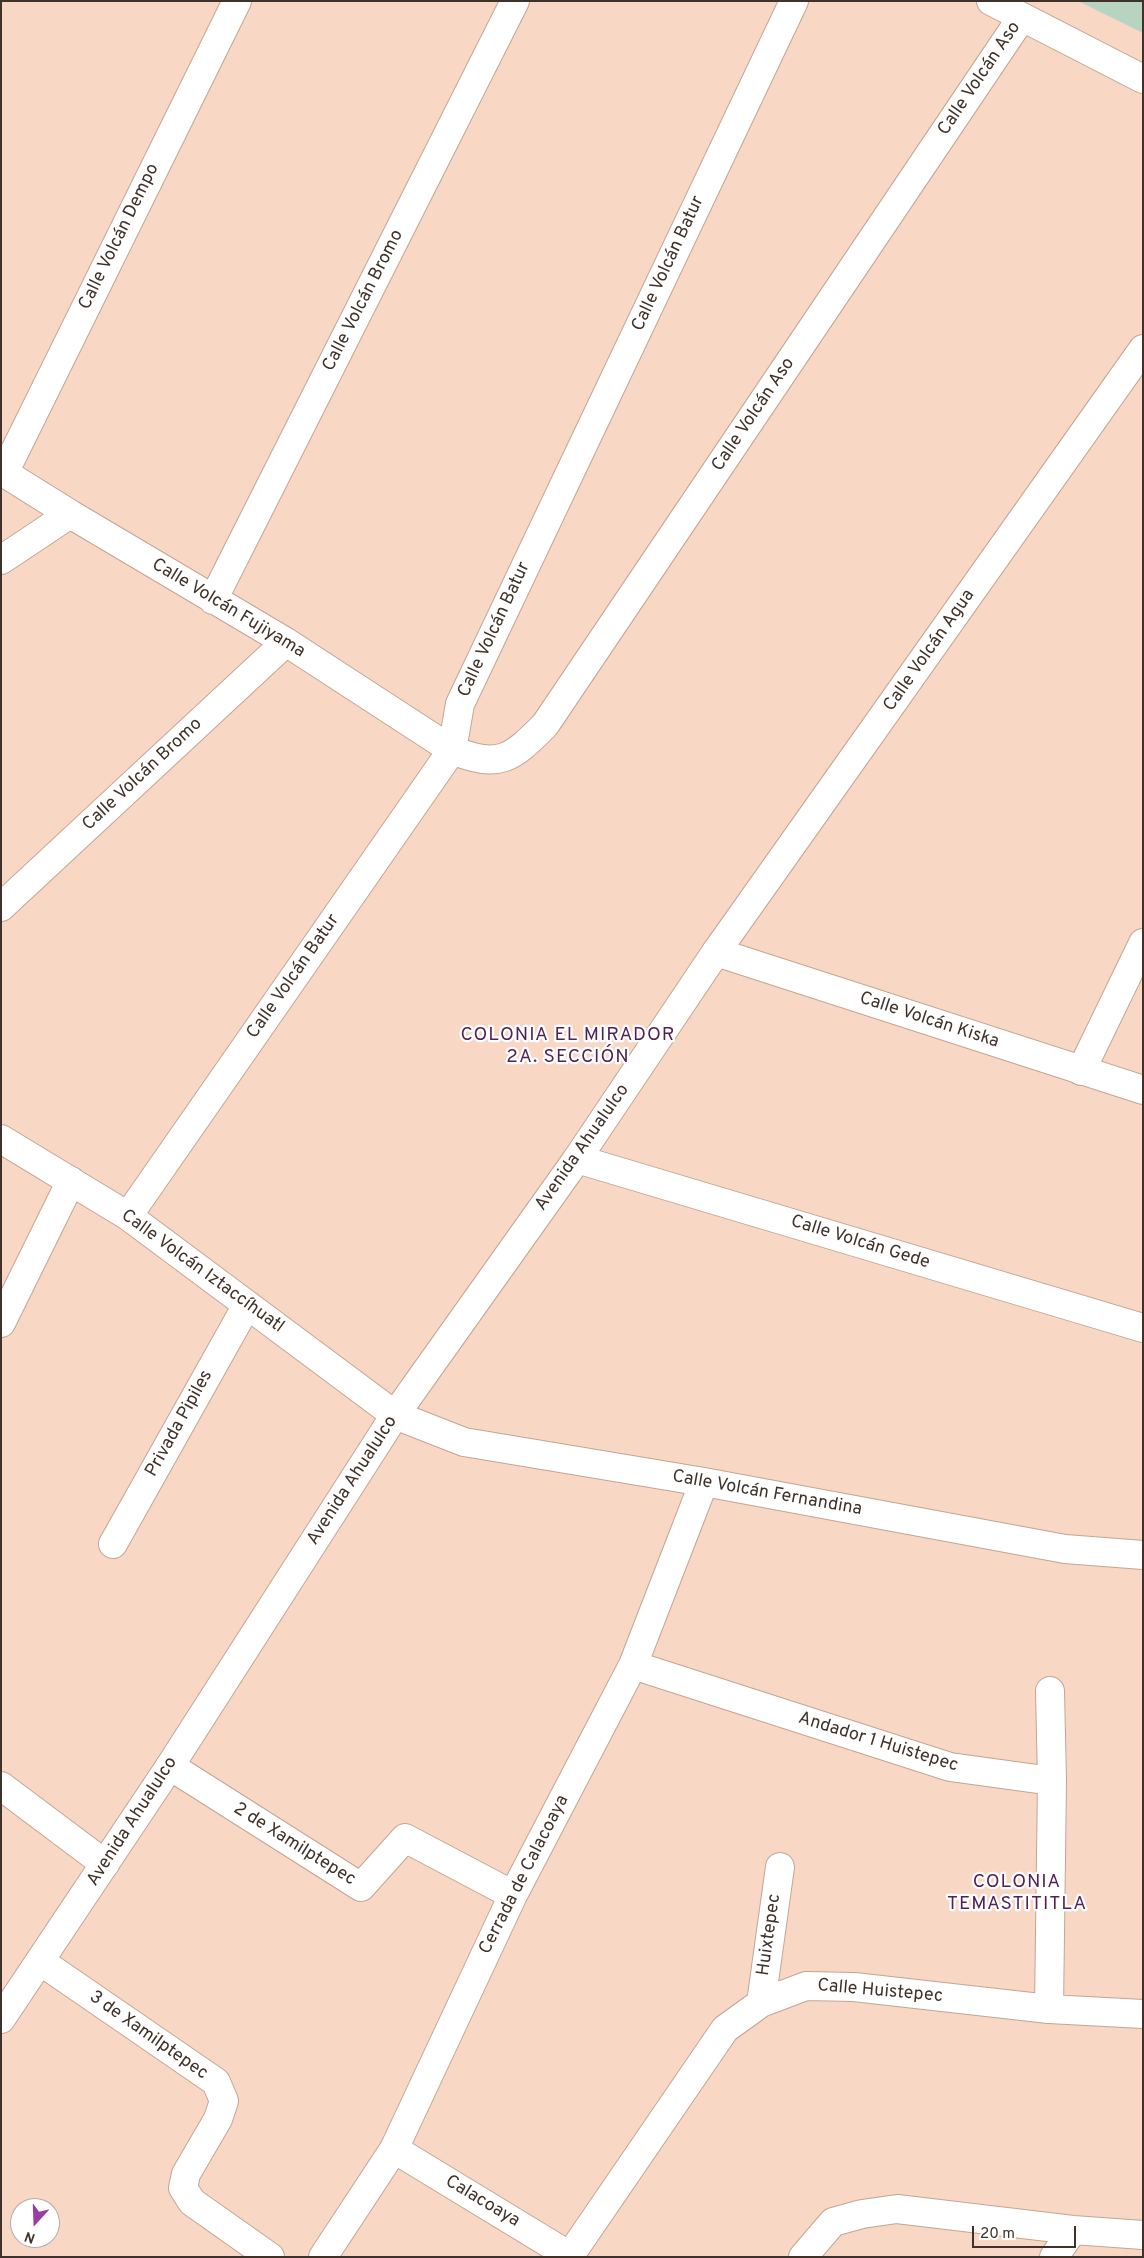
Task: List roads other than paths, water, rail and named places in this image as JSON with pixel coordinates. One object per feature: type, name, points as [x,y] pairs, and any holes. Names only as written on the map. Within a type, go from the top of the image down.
[{"type":"street","name":"Calle Volcán Dempo","points":[[3,472],[237,1]]},
{"type":"street","name":"Calle Volcán Bromo","points":[[213,600],[514,1]]},
{"type":"street","name":"Calle Volcán Batur","points":[[128,1216],[452,750],[460,704],[794,1]]},
{"type":"street","points":[[992,1],[1143,79]]},
{"type":"street","name":"Calle Volcán Aso","points":[[452,750],[477,760],[500,759],[519,750],[545,725],[1022,17]]},
{"type":"street","name":"Calle Volcán Agua","points":[[716,952],[1143,349]]},
{"type":"street","name":"Calle Volcán Fujiyama","points":[[3,472],[213,600],[286,642],[452,750]]},
{"type":"street","points":[[1,560],[70,514]]},
{"type":"street","name":"Calle Volcán Bromo","points":[[1,907],[286,642]]},
{"type":"street","points":[[1081,1071],[1143,943]]},
{"type":"street","name":"Calle Volcán Kiska","points":[[716,952],[1143,1090]]},
{"type":"street","name":"Avenida Ahualulco","points":[[1,2019],[170,1766],[395,1415],[577,1159],[716,952]]},
{"type":"street","name":"Calle Volcán Iztaccíhuatl","points":[[1,1139],[128,1216],[395,1415]]},
{"type":"street","name":"Calle Volcán Gede","points":[[577,1159],[1143,1328]]},
{"type":"street","points":[[1,1323],[71,1181]]},
{"type":"street","name":"Privada Pipiles","points":[[113,1544],[246,1305]]},
{"type":"street","name":"Calle Volcán Fernandina","points":[[395,1415],[464,1442],[704,1482],[1065,1549],[1143,1555]]},
{"type":"street","name":"Cerrada de Calacoaya","points":[[323,2257],[394,2149],[513,1895],[633,1665],[704,1482]]},
{"type":"street","name":"Andador 1 Huistepec","points":[[633,1665],[950,1767],[1052,1781]]},
{"type":"street","points":[[1049,2009],[1052,1781],[1050,1691]]},
{"type":"street","name":"2 de Xamilptepec","points":[[170,1766],[361,1887],[405,1838],[513,1895]]},
{"type":"street","points":[[1,1786],[105,1864]]},
{"type":"street","name":"Huixtepec","points":[[761,2003],[780,1866]]},
{"type":"street","name":"3 de Xamilptepec","points":[[40,1961],[216,2082],[224,2101],[218,2119],[186,2174],[183,2188],[192,2202],[270,2257]]},
{"type":"street","name":"Calle Huistepec","points":[[569,2256],[725,2029],[761,2003],[806,1986],[854,1987],[1049,2009],[1143,2014]]},
{"type":"street","name":"Calacoaya","points":[[394,2149],[569,2256]]},
{"type":"street","points":[[803,2257],[833,2222],[862,2214],[897,2208],[1073,2230],[1143,2235]]},
{"type":"street","points":[[1054,2257],[1073,2230]]},
{"type":"street","points":[[1070,2257],[1073,2230]]},
{"type":"district","name":"COLONIA EL MIRADOR 2A. SECCIÓN","points":[[568,1047]]},
{"type":"district","name":"COLONIA TEMASTITITLA","points":[[1017,1894]]}]
